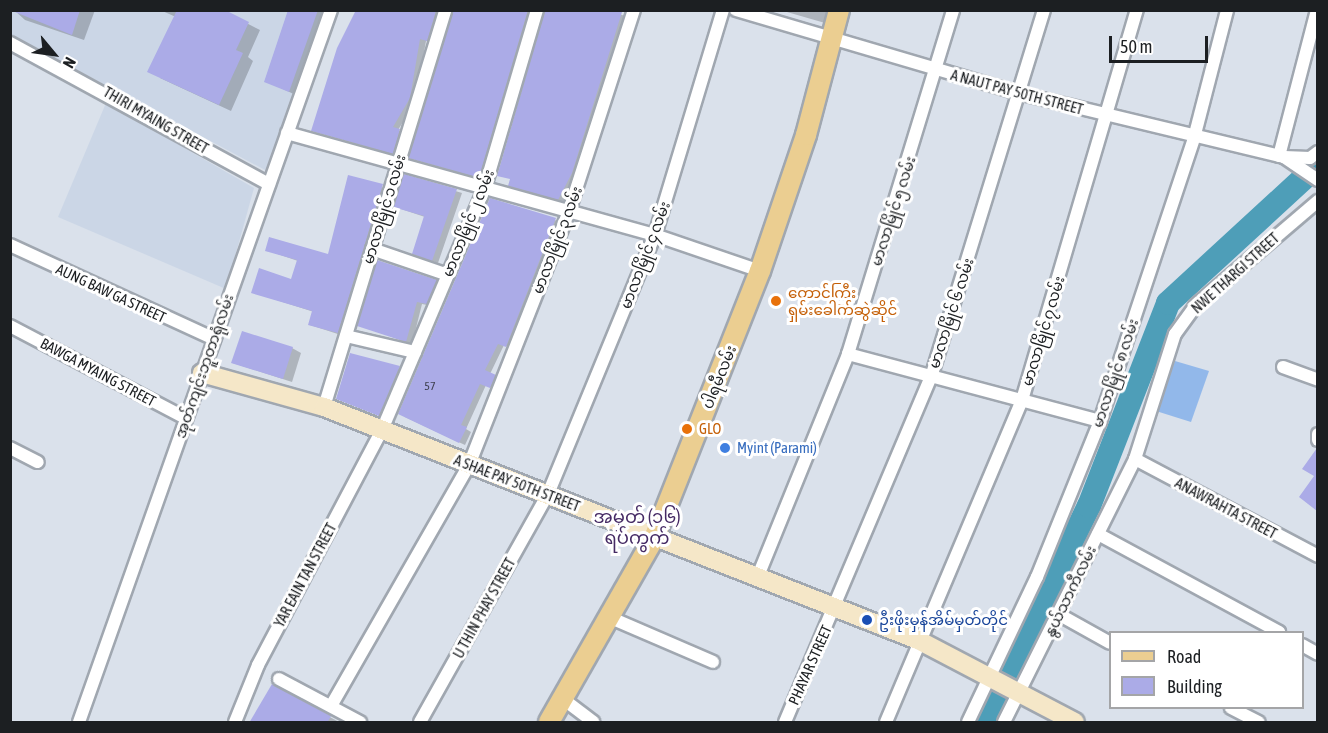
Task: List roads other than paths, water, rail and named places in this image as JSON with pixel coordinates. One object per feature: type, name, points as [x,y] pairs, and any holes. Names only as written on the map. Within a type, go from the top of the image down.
[{"type":"main road","name":"ပါရမီလမ်း","points":[[549,723],[612,618],[655,536],[760,271],[839,10]]},
{"type":"street","name":"အုတ်ကျင်းဘူတာရုံလမ်း","points":[[79,723],[331,10]]},
{"type":"street","name":"မာလာမြိုင် ၁ လမ်း","points":[[324,407],[445,10]]},
{"type":"street","name":"မာလာမြိုင် ၂ လမ်း","points":[[382,430],[484,190],[537,10]]},
{"type":"street","name":"မာလာမြိုင် ၃ လမ်း","points":[[331,706],[469,465],[569,211],[634,10]]},
{"type":"street","name":"မာလာမြိုင် ၄ လမ်း","points":[[548,494],[655,235],[723,10]]},
{"type":"street","name":"A NAUT PAY 50TH STREET","points":[[736,10],[1022,94],[1194,138],[1281,157],[1317,180]]},
{"type":"street","name":"မာလာမြိုင် ၅ လမ်း","points":[[758,576],[848,354],[938,71],[953,10]]},
{"type":"street","name":"မာလာမြိုင် ၆ လမ်း","points":[[835,608],[932,374],[1022,94],[1044,10]]},
{"type":"street","name":"မာလာမြိုင် ၇ လမ်း","points":[[886,723],[918,640],[1022,400],[1109,116],[1137,10]]},
{"type":"street","name":"မာလာမြိုင် ၈ လမ်း","points":[[968,723],[1037,577],[1100,420],[1194,138],[1227,10]]},
{"type":"street","points":[[1317,10],[1281,157],[1310,158],[1317,152]]},
{"type":"street","name":"THIRI MYAING STREET","points":[[10,43],[269,184]]},
{"type":"street","points":[[287,133],[397,166],[655,235],[760,271]]},
{"type":"street","name":"NWE THARGI STREET","points":[[1135,459],[1172,343],[1195,306],[1317,201]]},
{"type":"street","name":"AUNG BAW GA STREET","points":[[10,245],[213,339]]},
{"type":"street","points":[[372,249],[448,275]]},
{"type":"street","name":"BAWGA MYAING STREET","points":[[10,326],[185,418]]},
{"type":"street","points":[[346,336],[415,352]]},
{"type":"street","points":[[848,354],[932,374],[1100,420]]},
{"type":"street","points":[[1283,367],[1317,380]]},
{"type":"street","name":"A SHAE PAY 50TH STREET","points":[[202,373],[324,407],[918,640],[1075,723]]},
{"type":"street","name":"YAR EAIN TAN STREET","points":[[235,723],[258,664],[382,430]]},
{"type":"street","points":[[1317,434],[1317,440]]},
{"type":"street","points":[[10,448],[38,462]]},
{"type":"street","name":"နွယ်သာကီလမ်း","points":[[1004,723],[1017,692],[1060,615],[1135,459]]},
{"type":"street","name":"ANAWRAHTA STREET","points":[[1135,459],[1317,556]]},
{"type":"street","name":"U THIN PHAY STREET","points":[[420,723],[548,494]]},
{"type":"street","points":[[1098,534],[1275,631]]},
{"type":"street","name":"PHAYAR STREET","points":[[785,723],[835,608]]},
{"type":"street","points":[[1060,615],[1109,642]]},
{"type":"street","points":[[612,618],[714,662]]},
{"type":"street","points":[[1304,646],[1317,654]]},
{"type":"street","points":[[279,679],[331,706],[340,718],[360,723]]},
{"type":"street","points":[[563,699],[593,723]]},
{"type":"street","points":[[1233,709],[1259,723]]},
{"type":"waterway","points":[[984,722],[1089,506],[1168,303],[1318,165]]},
{"type":"place","name":"တောင်ကြီး ရှမ်းခေါက်ဆွဲဆိုင်","points":[[776,301]]},
{"type":"place","name":"GLO","points":[[687,429]]},
{"type":"place","name":"Myint (Parami)","points":[[725,448]]},
{"type":"place","name":"ဦးဖိုးမှန်အိမ်မှတ်တိုင်","points":[[867,620]]},
{"type":"district","name":"အမှတ် (၁၆) ရပ်ကွက်","points":[[637,528]]}]
